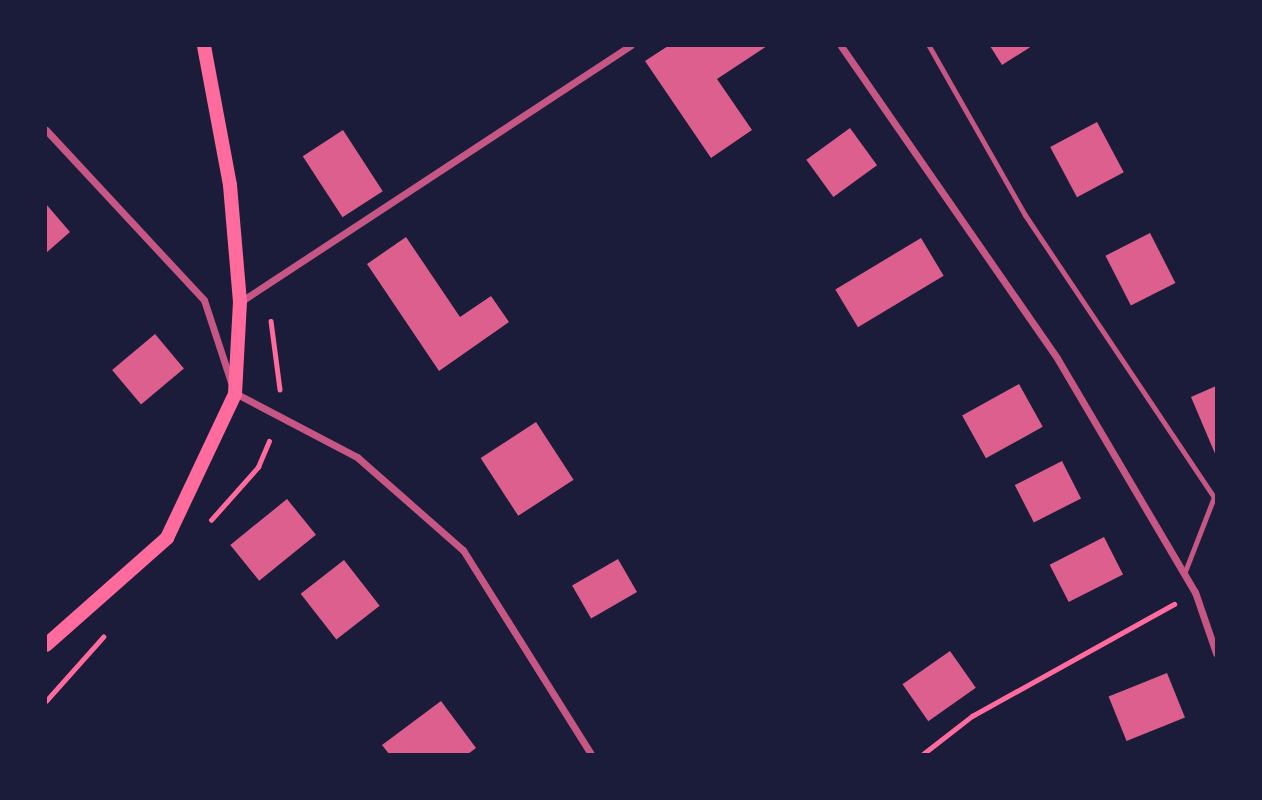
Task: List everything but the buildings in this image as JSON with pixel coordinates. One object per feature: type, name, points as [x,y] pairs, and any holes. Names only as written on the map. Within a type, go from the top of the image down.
[{"type":"main road","points":[[46,645],[167,538],[235,394],[240,302],[230,186],[204,46]]},
{"type":"street","points":[[240,302],[630,46]]},
{"type":"street","points":[[841,46],[1057,358],[1195,592],[1216,653]]},
{"type":"street","points":[[46,130],[204,300],[235,394],[357,457],[463,550],[592,754]]},
{"type":"lane","points":[[929,46],[1025,215],[1214,497],[1184,574]]},
{"type":"path","points":[[923,754],[972,716],[1195,592]]}]
